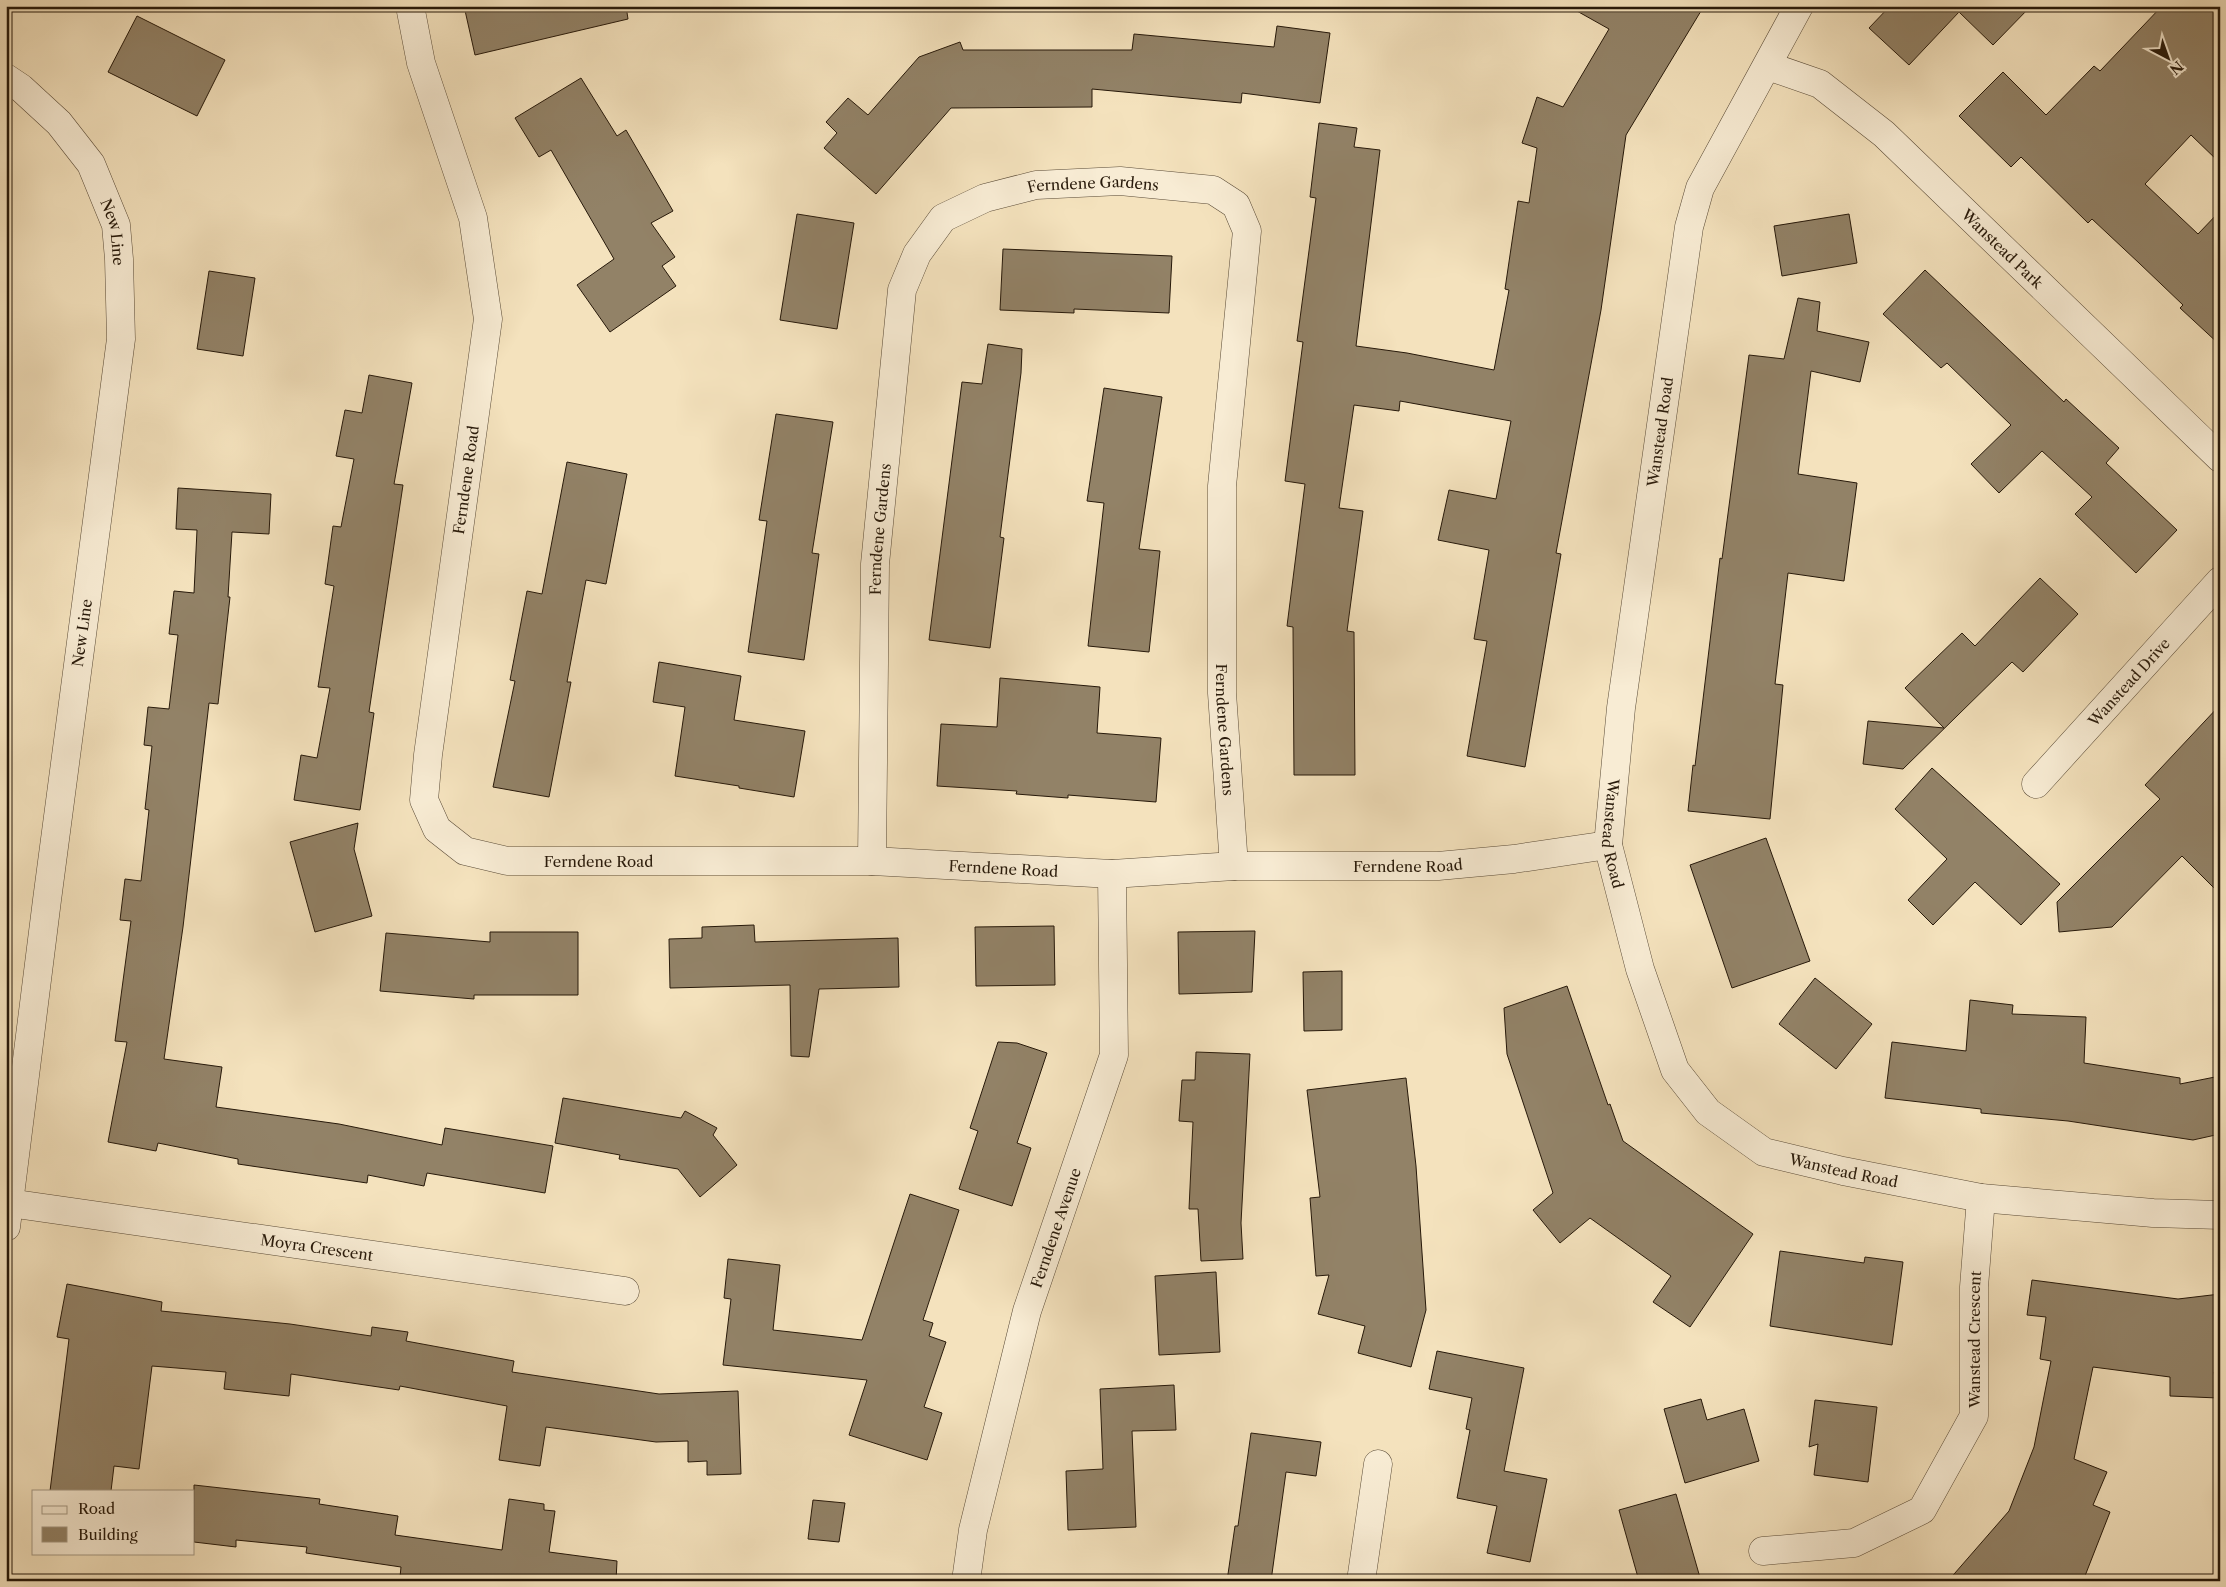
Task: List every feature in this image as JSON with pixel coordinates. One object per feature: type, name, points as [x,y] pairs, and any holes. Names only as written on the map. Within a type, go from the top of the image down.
[{"type":"street","name":"Ferndene Road","points":[[410,6],[421,63],[472,218],[488,319],[428,755],[424,800],[437,829],[465,850],[506,860],[872,861],[1112,874],[1234,866],[1438,866],[1514,859],[1608,845]]},
{"type":"street","name":"Wanstead Road","points":[[1799,6],[1700,188],[1689,227],[1622,708],[1608,845],[1640,969],[1676,1070],[1708,1112],[1764,1152],[1844,1171],[1982,1198],[2153,1213],[2220,1215]]},
{"type":"street","name":"Wanstead Park","points":[[1768,66],[1820,84],[1884,134],[2220,458]]},
{"type":"street","name":"New Line","points":[[6,78],[21,88],[59,123],[91,164],[116,225],[121,339],[50,871],[8,1215]]},
{"type":"street","name":"Ferndene Gardens","points":[[872,861],[875,564],[902,290],[917,254],[943,218],[985,198],[1036,185],[1120,181],[1213,190],[1236,204],[1248,231],[1222,486],[1222,693],[1234,866]]},
{"type":"street","name":"Wanstead Drive","points":[[2036,784],[2220,581]]},
{"type":"street","name":"Ferndene Avenue","points":[[966,1581],[973,1530],[1027,1310],[1114,1055],[1112,874]]},
{"type":"street","name":"Wanstead Crescent","points":[[1763,1551],[1854,1543],[1922,1510],[1974,1416],[1974,1287],[1982,1198]]},
{"type":"street","name":"Moyra Crescent","points":[[8,1215],[625,1291]]},
{"type":"street","points":[[1361,1581],[1378,1464]]},
{"type":"building","points":[[464,6],[626,6],[628,19],[475,55]]},
{"type":"building","points":[[1568,6],[1704,6],[1626,135],[1601,310],[1556,553],[1561,554],[1525,767],[1467,756],[1487,641],[1474,639],[1489,550],[1438,540],[1449,490],[1496,499],[1511,421],[1400,401],[1399,411],[1354,405],[1339,508],[1363,511],[1347,631],[1354,632],[1355,775],[1294,775],[1293,627],[1287,626],[1305,484],[1285,481],[1303,342],[1297,341],[1316,198],[1310,197],[1319,123],[1357,128],[1354,147],[1380,150],[1356,346],[1407,353],[1494,370],[1509,290],[1505,289],[1518,201],[1529,203],[1537,148],[1522,143],[1537,97],[1563,107],[1609,29]]},
{"type":"building","points":[[1890,6],[2031,6],[1993,45],[1959,12],[1909,65],[1869,28]]},
{"type":"building","points":[[2162,6],[2220,6],[2220,163],[2191,135],[2145,184],[2198,234],[2220,211],[2220,345],[2180,308],[2183,305],[2092,219],[2088,223],[2021,157],[2011,167],[1959,116],[2003,72],[2046,115],[2094,66],[2100,71]]},
{"type":"building","points":[[137,16],[225,60],[197,116],[108,72]]},
{"type":"building","points":[[1277,26],[1330,33],[1320,103],[1242,93],[1241,103],[1092,89],[1092,107],[951,108],[876,194],[824,148],[837,133],[826,122],[848,98],[868,115],[919,57],[960,42],[963,50],[1132,50],[1134,34],[1274,47]]},
{"type":"building","points":[[581,78],[617,136],[626,130],[673,211],[651,223],[675,257],[662,266],[676,286],[610,332],[577,285],[614,259],[551,150],[539,157],[515,118]]},
{"type":"building","points":[[797,214],[854,223],[837,329],[780,320]]},
{"type":"building","points":[[1849,214],[1857,263],[1782,276],[1774,226]]},
{"type":"building","points":[[1003,249],[1172,256],[1169,313],[1074,309],[1074,313],[1000,310]]},
{"type":"building","points":[[1925,270],[2064,402],[2066,399],[2119,448],[2106,463],[2177,530],[2136,573],[2075,514],[2092,497],[2042,451],[1999,493],[1971,464],[2011,425],[1947,363],[1941,368],[1883,314]]},
{"type":"building","points":[[209,271],[255,278],[243,356],[197,349]]},
{"type":"building","points":[[1798,298],[1820,302],[1817,331],[1869,342],[1860,382],[1811,371],[1798,474],[1857,483],[1844,581],[1788,573],[1775,684],[1783,685],[1770,819],[1688,811],[1720,558],[1722,559],[1749,355],[1784,359]]},
{"type":"building","points":[[988,344],[1022,349],[1021,373],[1000,537],[1004,538],[990,648],[929,640],[962,382],[982,384]]},
{"type":"building","points":[[369,375],[412,383],[394,484],[403,485],[369,712],[374,713],[360,810],[294,800],[301,755],[317,758],[330,688],[318,687],[334,586],[325,584],[333,526],[341,527],[354,459],[336,456],[345,410],[362,413]]},
{"type":"building","points":[[1104,388],[1162,397],[1139,549],[1160,551],[1149,652],[1088,646],[1104,503],[1087,501]]},
{"type":"building","points":[[776,414],[833,422],[812,553],[819,554],[804,660],[748,652],[767,521],[759,520]]},
{"type":"building","points":[[567,462],[627,474],[606,584],[586,580],[567,682],[571,682],[549,797],[493,787],[515,681],[510,680],[527,591],[542,594]]},
{"type":"building","points":[[178,488],[271,494],[269,534],[232,532],[228,597],[230,597],[218,704],[209,703],[183,927],[164,1059],[222,1067],[216,1107],[339,1124],[442,1145],[445,1128],[553,1146],[545,1193],[427,1173],[424,1186],[368,1175],[367,1183],[238,1164],[238,1159],[158,1143],[156,1151],[108,1142],[127,1042],[115,1041],[131,921],[120,920],[125,879],[141,881],[149,810],[145,809],[152,746],[144,745],[148,707],[169,709],[178,635],[169,634],[174,591],[194,593],[197,530],[176,529]]},
{"type":"building","points":[[2040,578],[2078,614],[2023,672],[2012,662],[1903,769],[1863,764],[1868,721],[1944,728],[1905,688],[1962,633],[1975,646]]},
{"type":"building","points":[[659,662],[741,676],[734,720],[805,731],[794,797],[675,776],[685,707],[653,702]]},
{"type":"building","points":[[1000,678],[1100,687],[1097,733],[1161,738],[1156,802],[1068,795],[1068,798],[1016,794],[1017,791],[937,786],[941,724],[997,727]]},
{"type":"building","points":[[2220,705],[2220,894],[2182,856],[2112,927],[2059,932],[2057,902],[2160,799],[2145,785]]},
{"type":"building","points":[[1932,768],[2060,884],[2021,925],[1975,882],[1933,925],[1908,900],[1947,859],[1895,809]]},
{"type":"building","points":[[358,823],[354,849],[372,916],[315,932],[290,842]]},
{"type":"building","points":[[1766,838],[1810,961],[1732,988],[1690,865]]},
{"type":"building","points":[[754,925],[755,942],[898,938],[899,987],[819,989],[809,1057],[791,1056],[790,985],[670,988],[669,939],[702,938],[702,927]]},
{"type":"building","points":[[1054,926],[1055,985],[976,986],[975,927]]},
{"type":"building","points":[[1255,931],[1252,992],[1179,994],[1178,932]]},
{"type":"building","points":[[490,932],[578,932],[578,995],[474,995],[474,999],[380,991],[386,933],[490,942]]},
{"type":"building","points":[[1342,971],[1342,1030],[1304,1031],[1303,972]]},
{"type":"building","points":[[1815,978],[1872,1024],[1836,1069],[1779,1024]]},
{"type":"building","points":[[1567,986],[1608,1105],[1610,1104],[1623,1141],[1753,1234],[1690,1327],[1653,1302],[1671,1276],[1590,1218],[1560,1243],[1533,1210],[1553,1193],[1507,1054],[1504,1008]]},
{"type":"building","points":[[1970,1000],[2013,1005],[2012,1014],[2086,1017],[2084,1063],[2180,1078],[2180,1084],[2220,1076],[2220,1134],[2193,1140],[2068,1121],[1981,1113],[1981,1109],[1885,1098],[1892,1042],[1966,1051]]},
{"type":"building","points":[[998,1042],[1017,1043],[1047,1053],[1017,1143],[1031,1148],[1012,1206],[959,1189],[978,1131],[970,1128]]},
{"type":"building","points":[[1196,1052],[1250,1054],[1241,1223],[1243,1259],[1201,1261],[1198,1209],[1189,1209],[1193,1122],[1179,1121],[1182,1080],[1195,1080]]},
{"type":"building","points":[[1406,1078],[1416,1166],[1426,1310],[1411,1367],[1358,1353],[1365,1326],[1318,1314],[1329,1275],[1316,1276],[1310,1198],[1320,1197],[1307,1090]]},
{"type":"building","points":[[563,1098],[681,1118],[685,1111],[717,1128],[713,1135],[737,1165],[700,1197],[678,1169],[619,1159],[620,1155],[555,1143]]},
{"type":"building","points":[[910,1194],[959,1210],[923,1320],[933,1323],[929,1336],[946,1342],[924,1407],[942,1413],[927,1460],[849,1435],[867,1380],[723,1365],[731,1299],[724,1298],[728,1259],[780,1265],[773,1330],[862,1340]]},
{"type":"building","points":[[1780,1251],[1864,1263],[1865,1257],[1903,1262],[1892,1345],[1770,1326]]},
{"type":"building","points":[[1216,1272],[1220,1352],[1159,1355],[1155,1276]]},
{"type":"building","points":[[2032,1280],[2178,1299],[2220,1294],[2220,1371],[2214,1372],[2218,1398],[2170,1396],[2170,1377],[2093,1367],[2074,1459],[2107,1472],[2093,1505],[2110,1512],[2083,1581],[1948,1581],[2009,1511],[2034,1447],[2051,1361],[2040,1359],[2046,1317],[2027,1315]]},
{"type":"building","points":[[67,1284],[162,1302],[161,1311],[290,1324],[371,1336],[372,1327],[408,1332],[406,1341],[514,1361],[512,1372],[659,1394],[738,1391],[741,1474],[707,1475],[707,1461],[688,1462],[688,1441],[656,1442],[546,1427],[540,1466],[499,1460],[507,1406],[400,1386],[399,1390],[291,1374],[289,1396],[224,1389],[226,1372],[152,1366],[139,1469],[114,1466],[111,1490],[50,1490],[69,1339],[57,1337]]},
{"type":"building","points":[[1437,1351],[1524,1368],[1504,1471],[1547,1479],[1530,1562],[1487,1553],[1497,1506],[1457,1498],[1470,1430],[1466,1429],[1472,1398],[1429,1389]]},
{"type":"building","points":[[1174,1385],[1176,1430],[1132,1431],[1136,1527],[1068,1530],[1066,1471],[1103,1469],[1100,1389]]},
{"type":"building","points":[[1701,1399],[1707,1420],[1744,1409],[1759,1461],[1685,1483],[1664,1409]]},
{"type":"building","points":[[1815,1400],[1877,1407],[1868,1482],[1814,1475],[1818,1444],[1809,1447]]},
{"type":"building","points":[[1251,1433],[1321,1442],[1316,1476],[1286,1472],[1271,1581],[1227,1581],[1235,1526],[1238,1526]]},
{"type":"building","points":[[194,1485],[320,1499],[319,1504],[398,1516],[395,1535],[502,1550],[509,1499],[544,1504],[544,1510],[555,1511],[549,1552],[617,1561],[616,1581],[429,1581],[400,1577],[401,1567],[306,1553],[307,1547],[236,1540],[236,1547],[195,1542]]},
{"type":"building","points":[[1676,1494],[1701,1581],[1639,1581],[1619,1510]]},
{"type":"building","points":[[813,1500],[845,1503],[839,1542],[808,1539]]}]
